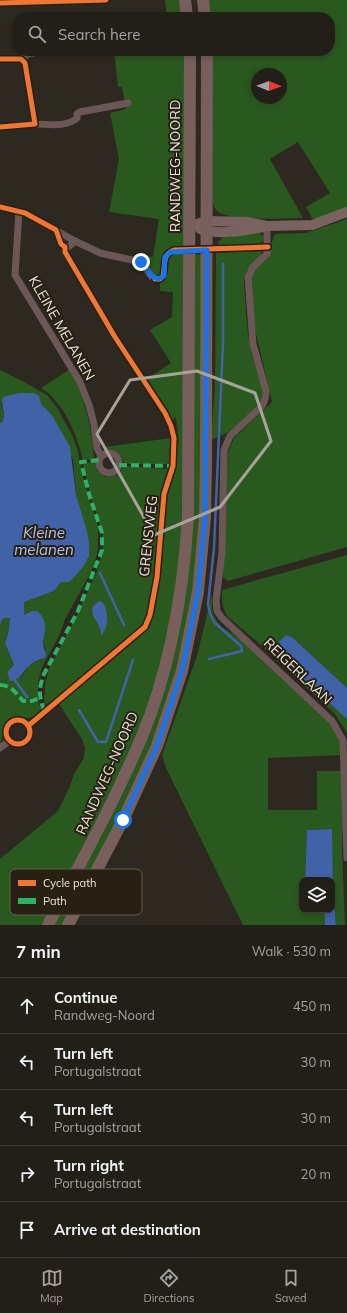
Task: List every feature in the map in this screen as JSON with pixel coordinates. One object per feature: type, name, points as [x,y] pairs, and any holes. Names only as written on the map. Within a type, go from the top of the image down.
[{"type":"main road","points":[[185,0],[186,12]]},
{"type":"main road","points":[[203,0],[204,12]]},
{"type":"main road","name":"RANDWEG-NOORD","points":[[78,869],[106,815],[141,740],[165,667],[181,590],[188,518],[190,56]]},
{"type":"main road","points":[[97,869],[123,820],[157,746],[182,671],[198,592],[205,518],[207,56]]},
{"type":"main road","name":"RANDWEG-NOORD","points":[[48,925],[53,915]]},
{"type":"main road","points":[[68,925],[73,915]]},
{"type":"street","points":[[0,3],[14,1],[106,0]]},
{"type":"street","points":[[0,59],[21,58],[24,56]]},
{"type":"street","points":[[21,58],[25,63],[36,124]]},
{"type":"street","points":[[0,127],[36,124],[50,126],[73,122],[77,118],[77,114],[80,112],[128,103]]},
{"type":"street","points":[[0,207],[25,213],[73,240],[100,253],[141,262],[155,279]]},
{"type":"street","name":"KLEINE MELANEN","points":[[19,211],[15,275],[80,382],[89,405],[94,424],[97,448],[101,456]]},
{"type":"street","points":[[190,226],[247,222],[267,226],[312,225],[347,212]]},
{"type":"street","name":"REIGERLAAN","points":[[267,226],[267,254],[252,267],[248,277],[253,344],[266,391],[266,398],[264,404],[230,436],[224,450],[222,552],[216,601],[217,611],[222,618],[332,721],[343,740],[347,858]]},
{"type":"street","name":"GRENSWEG","points":[[28,726],[44,711],[96,670],[148,623],[157,577],[164,494],[174,466],[174,438],[171,426],[111,331],[65,252],[65,247],[61,244],[56,230]]},
{"type":"street","points":[[65,247],[72,244],[73,240]]},
{"type":"street","points":[[20,720],[25,722],[28,726],[30,731],[27,740],[18,744],[9,740],[6,736],[7,726],[10,722],[20,720]]},
{"type":"street","points":[[0,748],[9,740]]},
{"type":"highlighted area","points":[[197,371],[255,393],[271,441],[220,507],[154,535],[97,434],[130,380]]},
{"type":"green space","points":[[165,0],[181,0],[182,12],[166,12]]},
{"type":"green space","points":[[209,0],[347,0],[347,209],[318,219],[312,218],[306,207],[330,193],[298,142],[270,159],[303,218],[271,219],[233,217],[217,211],[212,200],[212,56],[335,56],[335,12],[210,12]]},
{"type":"green space","points":[[115,56],[185,56],[184,248],[173,249],[164,254],[163,267],[160,277],[157,277],[142,260],[143,255],[153,257],[159,219],[109,212],[119,159],[110,113],[126,109],[122,87],[118,87]]},
{"type":"green space","points":[[347,219],[347,547],[228,581],[223,577],[228,452],[234,438],[272,402],[255,329],[250,277],[256,268],[269,257],[275,234],[306,233]]},
{"type":"green space","points":[[259,233],[264,238],[259,245],[217,247],[219,241],[225,236]]},
{"type":"green space","points":[[262,251],[258,259],[247,271],[244,282],[248,337],[262,387],[261,399],[259,405],[229,432],[211,440],[215,386],[216,253]]},
{"type":"green space","points":[[175,254],[184,254],[182,535],[170,623],[154,688],[143,721],[118,777],[71,869],[10,869],[10,915],[48,915],[43,925],[0,925],[0,859],[58,811],[74,774],[84,758],[85,748],[82,739],[59,704],[136,640],[150,625],[153,615],[167,493],[176,468],[177,446],[179,444],[176,417],[173,420],[171,419],[147,379],[171,363],[150,330],[172,317],[173,292],[160,291],[160,282],[167,276],[168,263],[171,256]]},
{"type":"green space","points":[[195,254],[202,255],[200,518],[193,592],[177,671],[152,744],[118,818],[92,869],[84,869],[107,825],[186,590]]},
{"type":"green space","points":[[70,369],[80,391],[87,413],[92,435],[94,459],[83,460],[73,430],[63,410],[49,394],[41,388]]},
{"type":"green space","points":[[0,370],[47,395],[58,409],[73,437],[78,451],[82,475],[98,527],[98,548],[95,562],[89,576],[65,619],[59,636],[42,667],[38,683],[38,699],[41,710],[31,717],[8,721],[0,743],[0,625],[2,620],[5,618],[10,618],[5,643],[14,665],[7,672],[8,676],[21,677],[31,663],[45,658],[46,650],[43,643],[45,625],[24,615],[24,602],[54,591],[61,582],[69,582],[80,510],[76,495],[73,460],[52,415],[41,404],[1,403],[4,415],[2,422],[0,423]]},
{"type":"green space","points":[[171,438],[171,464],[124,464],[122,457],[118,452],[105,449],[105,447]]},
{"type":"green space","points":[[95,462],[97,471],[105,477],[117,475],[121,472],[123,466],[170,469],[161,494],[154,576],[149,610],[142,625],[68,689],[44,706],[45,684],[49,669],[79,611],[97,571],[103,549],[102,531],[90,494],[83,463]]},
{"type":"green space","points":[[347,555],[347,688],[292,637],[271,650],[347,719],[347,733],[335,714],[261,645],[228,617],[223,607],[222,590]]},
{"type":"green space","points":[[212,593],[212,607],[214,615],[222,627],[250,645],[329,719],[341,741],[343,755],[268,758],[268,810],[317,810],[317,771],[343,771],[342,851],[345,925],[336,925],[335,877],[332,877],[331,829],[307,830],[305,877],[299,877],[299,913],[325,913],[325,925],[243,925],[166,768],[162,755],[197,656]]},
{"type":"green space","points":[[59,915],[68,915],[63,925],[54,925]]},
{"type":"water","name":"Kleine melanen","points":[[19,393],[34,393],[39,396],[41,404],[52,415],[70,447],[76,495],[87,531],[89,556],[83,567],[69,582],[61,582],[54,591],[24,602],[24,615],[32,611],[37,611],[44,620],[45,629],[43,642],[46,656],[45,658],[37,660],[17,679],[10,681],[7,672],[14,665],[5,643],[10,618],[5,618],[2,620],[0,625],[0,423],[2,422],[4,415],[2,404],[3,397]]},
{"type":"water","points":[[99,601],[104,605],[107,614],[106,628],[101,635],[100,627],[92,610],[93,606]]},
{"type":"water","points":[[286,635],[292,637],[347,688],[347,719],[271,650]]},
{"type":"water","points":[[332,829],[333,877],[305,877],[307,830]]},
{"type":"water","points":[[325,913],[335,913],[336,925],[325,925]]},
{"type":"waterway","points":[[209,659],[242,651],[241,646],[215,623],[210,614],[208,604],[214,548],[223,343],[223,264]]},
{"type":"waterway","points":[[100,573],[124,625]]},
{"type":"waterway","points":[[79,710],[98,742],[106,742],[133,660]]},
{"type":"waterway","points":[[14,678],[27,697]]},
{"type":"marked path","points":[[44,711],[40,692],[44,674],[78,611],[102,550],[102,533],[89,494],[81,462],[99,460]]},
{"type":"marked path","points":[[119,465],[173,466]]},
{"type":"marked path","points":[[0,685],[7,686],[16,692],[23,701],[32,701],[40,698]]},
{"type":"cycle path","points":[[0,3],[106,0]]},
{"type":"cycle path","points":[[0,59],[21,59],[25,63],[35,124],[0,127]]},
{"type":"cycle path","points":[[0,207],[25,213],[56,230],[61,244],[65,247],[65,252],[115,337],[165,413],[171,426],[174,438],[173,466],[164,494],[157,577],[150,615],[145,627],[28,726]]},
{"type":"cycle path","points":[[155,279],[160,279],[163,276],[167,255],[174,250],[268,247]]},
{"type":"cycle path","points":[[18,720],[23,721],[29,727],[30,732],[29,737],[23,743],[18,744],[13,743],[7,737],[6,732],[7,727],[13,721],[18,720]]},
{"type":"route","points":[[123,820],[157,746],[182,671],[198,592],[205,518],[207,250],[174,250],[165,257],[164,276],[160,279],[153,278],[141,262]]}]
